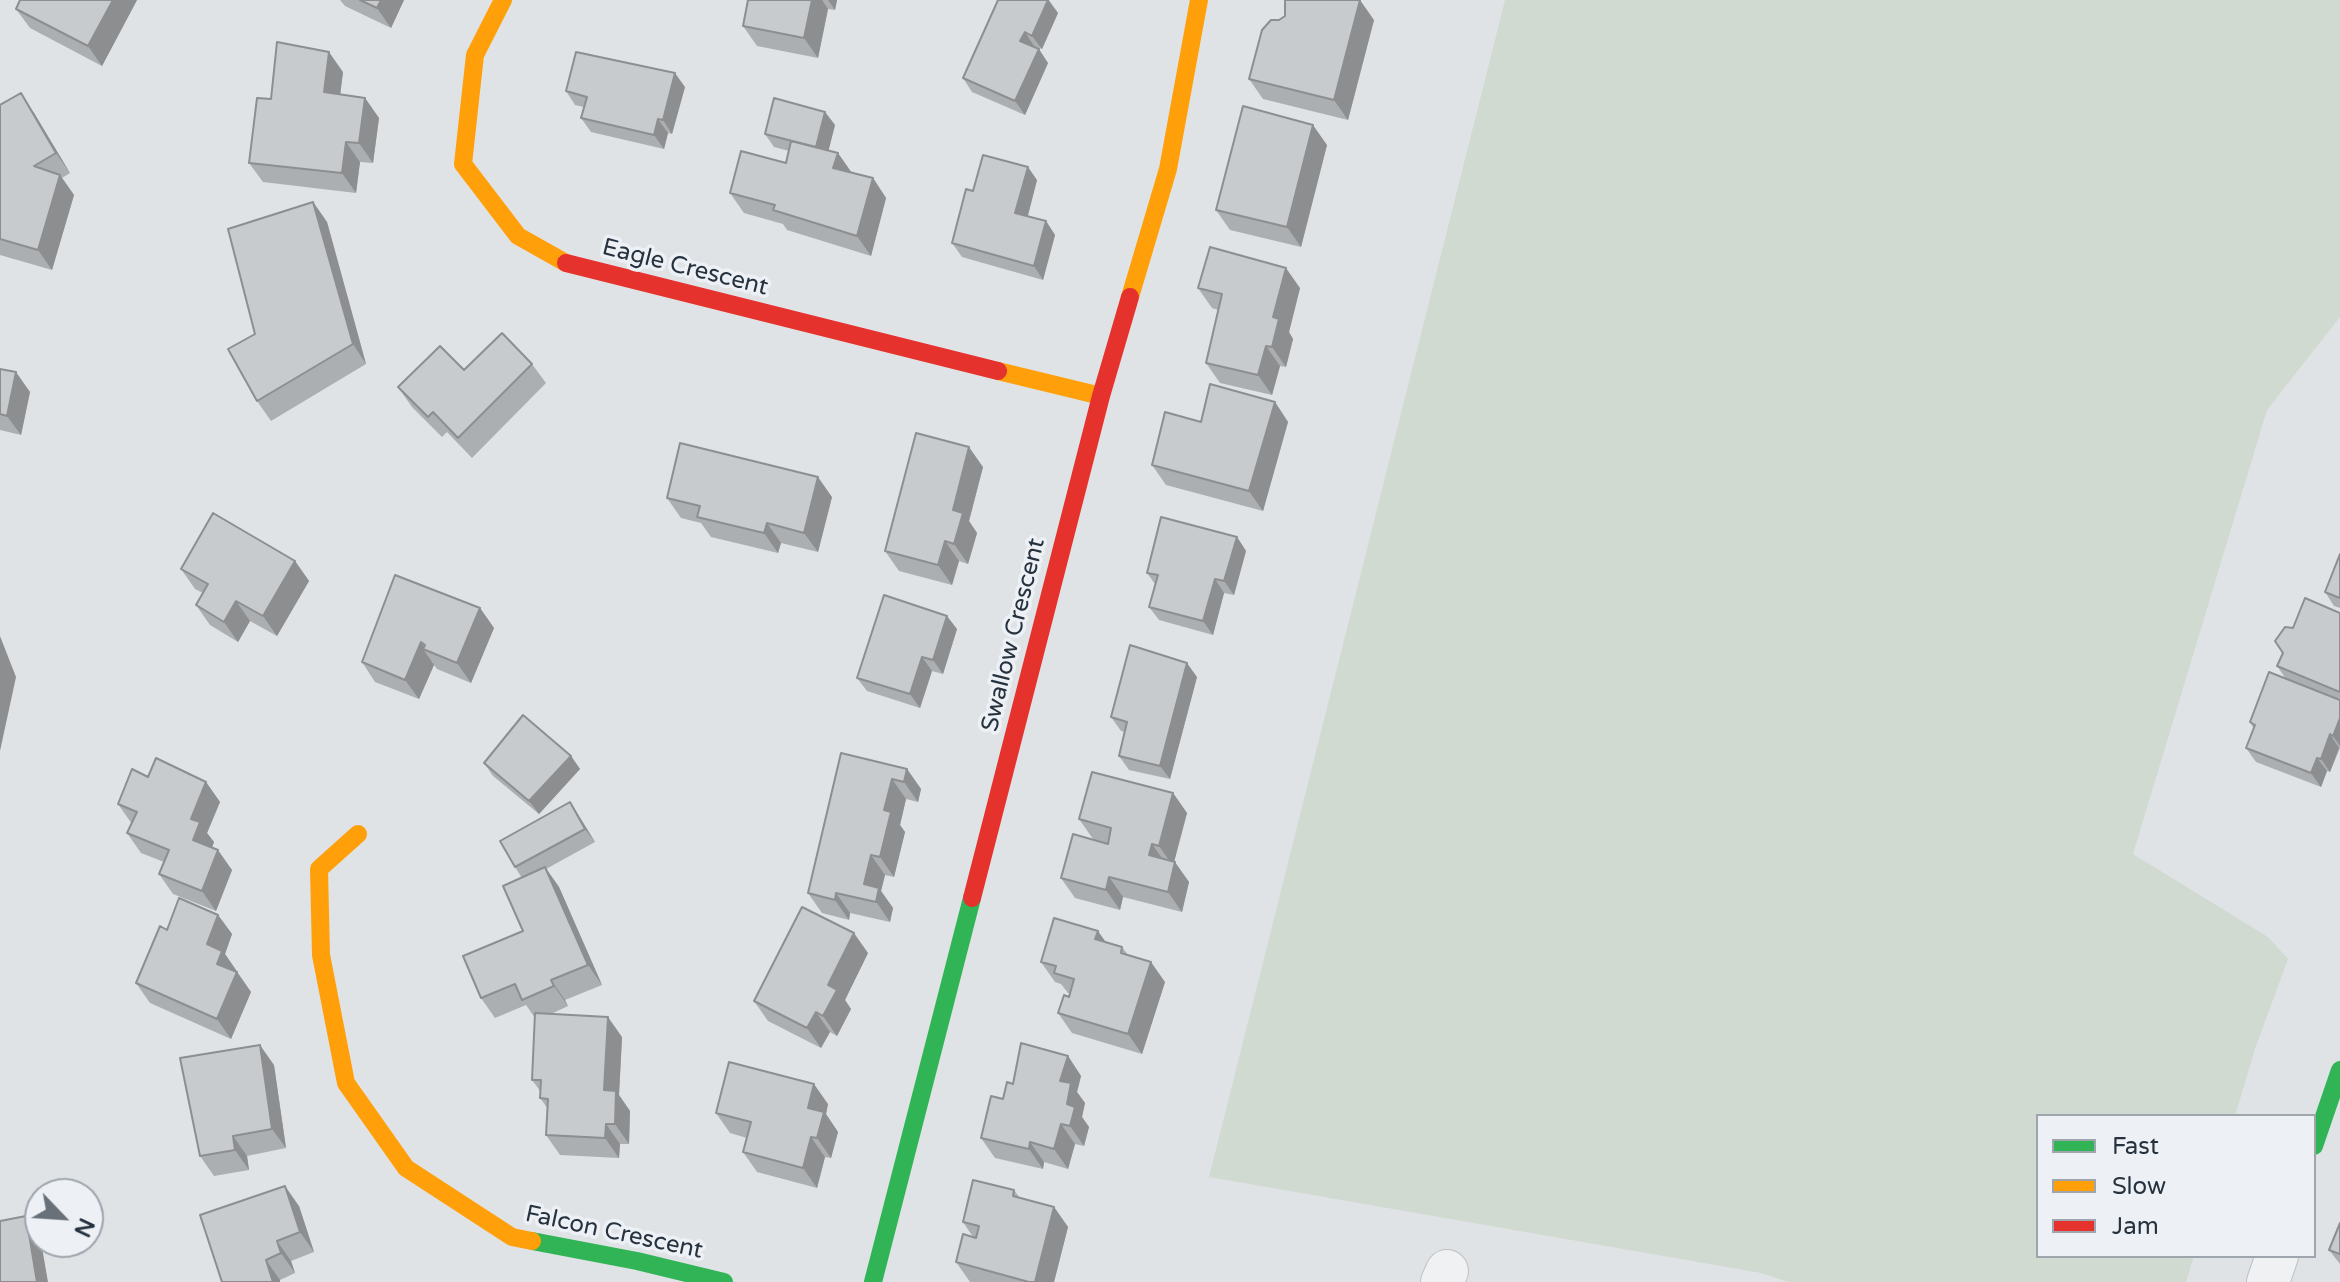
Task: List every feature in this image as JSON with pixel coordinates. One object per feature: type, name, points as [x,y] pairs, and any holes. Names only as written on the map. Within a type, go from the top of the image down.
[{"type":"street","name":"Eagle Crescent","points":[[503,0],[475,55],[463,164],[518,236],[570,265],[1101,396]]},
{"type":"street","name":"Swallow Crescent","points":[[873,1282],[1101,396],[1168,169],[1199,0]]},
{"type":"street","name":"Falcon Crescent","points":[[358,834],[319,869],[321,955],[346,1083],[406,1168],[512,1237],[637,1261],[724,1282]]},
{"type":"street","points":[[2316,1140],[2340,1070]]},
{"type":"street","points":[[2268,1282],[2276,1258]]},
{"type":"shaded area","points":[[1505,0],[2340,0],[2340,317],[2267,410],[2133,854],[2268,937],[2288,959],[2255,1049],[2236,1114],[2036,1114],[2036,1258],[2193,1258],[2186,1282],[1789,1282],[1761,1273],[1209,1177]]},
{"type":"building","points":[[20,0],[113,0],[88,46],[16,9]]},
{"type":"building","points":[[360,0],[381,0],[377,8]]},
{"type":"building","points":[[748,0],[812,0],[804,38],[743,26]]},
{"type":"building","points":[[998,0],[1048,0],[1032,36],[1025,32],[1020,41],[1039,49],[1015,101],[963,78]]},
{"type":"building","points":[[1285,0],[1360,0],[1334,100],[1249,79],[1262,30],[1271,20],[1285,16]]},
{"type":"building","points":[[277,42],[329,52],[324,92],[365,98],[359,143],[346,142],[342,173],[249,163],[257,98],[271,99]]},
{"type":"building","points":[[576,52],[675,73],[663,120],[658,119],[654,135],[581,118],[587,97],[566,91]]},
{"type":"building","points":[[21,93],[56,153],[34,166],[60,175],[38,250],[0,239],[0,105]]},
{"type":"building","points":[[774,98],[825,112],[816,147],[765,134]]},
{"type":"building","points":[[1243,106],[1313,125],[1287,227],[1216,210]]},
{"type":"building","points":[[791,141],[838,153],[833,168],[873,178],[857,236],[773,210],[775,205],[730,193],[741,151],[786,163]]},
{"type":"building","points":[[983,155],[1028,167],[1015,213],[1046,221],[1034,266],[952,243],[966,189],[973,191]]},
{"type":"building","points":[[313,202],[353,344],[257,401],[228,349],[255,334],[228,229]]},
{"type":"building","points":[[1210,247],[1286,268],[1273,317],[1279,319],[1272,347],[1266,346],[1258,375],[1206,363],[1222,294],[1198,288]]},
{"type":"building","points":[[502,333],[532,364],[458,438],[433,412],[428,417],[398,387],[440,346],[464,370]]},
{"type":"building","points":[[0,369],[16,372],[7,416],[0,414]]},
{"type":"building","points":[[1210,384],[1275,402],[1249,491],[1152,465],[1165,412],[1201,422]]},
{"type":"building","points":[[916,433],[969,447],[953,510],[963,513],[954,544],[945,541],[938,565],[885,551]]},
{"type":"building","points":[[680,443],[818,477],[804,533],[767,523],[764,533],[697,517],[700,506],[667,498]]},
{"type":"building","points":[[213,513],[295,561],[263,616],[236,601],[224,622],[196,605],[208,584],[181,569]]},
{"type":"building","points":[[1161,517],[1237,537],[1224,581],[1215,579],[1203,621],[1149,607],[1158,575],[1147,573]]},
{"type":"building","points":[[2340,554],[2340,598],[2325,592]]},
{"type":"building","points":[[395,575],[480,608],[457,663],[423,649],[425,645],[421,642],[405,680],[362,662]]},
{"type":"building","points":[[884,595],[947,616],[933,660],[922,657],[910,694],[857,678]]},
{"type":"building","points":[[2305,598],[2340,613],[2340,692],[2277,666],[2283,653],[2275,641],[2285,627],[2293,628]]},
{"type":"building","points":[[1130,645],[1187,663],[1160,766],[1119,756],[1127,722],[1111,717]]},
{"type":"building","points":[[2269,672],[2340,700],[2340,718],[2333,736],[2330,734],[2321,759],[2317,758],[2311,773],[2246,748],[2255,725],[2250,722]]},
{"type":"building","points":[[523,715],[571,756],[529,801],[484,763]]},
{"type":"building","points":[[841,753],[907,769],[904,782],[892,779],[884,810],[891,812],[880,857],[871,855],[864,884],[879,888],[876,902],[836,893],[835,900],[808,893]]},
{"type":"building","points":[[156,758],[206,782],[191,819],[200,822],[193,840],[218,850],[202,891],[159,874],[169,850],[127,833],[137,812],[118,804],[132,769],[148,777]]},
{"type":"building","points":[[1092,772],[1173,793],[1159,846],[1152,844],[1149,855],[1175,862],[1168,892],[1109,877],[1106,890],[1061,878],[1073,834],[1108,844],[1111,828],[1079,819]]},
{"type":"building","points":[[570,802],[585,829],[515,867],[500,841]]},
{"type":"building","points":[[545,867],[588,965],[551,980],[554,986],[522,1000],[515,984],[481,998],[463,956],[523,931],[503,886]]},
{"type":"building","points":[[179,898],[218,915],[207,944],[222,951],[217,964],[237,972],[217,1019],[136,983],[160,926],[167,930]]},
{"type":"building","points":[[802,907],[854,933],[828,985],[837,990],[823,1016],[816,1012],[807,1028],[754,1001]]},
{"type":"building","points":[[1054,918],[1098,931],[1095,939],[1122,947],[1121,953],[1151,962],[1128,1034],[1058,1013],[1064,995],[1069,997],[1074,979],[1054,973],[1056,966],[1041,962]]},
{"type":"building","points":[[535,1013],[608,1017],[604,1090],[616,1091],[615,1124],[606,1124],[605,1138],[546,1135],[548,1099],[540,1098],[541,1080],[532,1080]]},
{"type":"building","points":[[1021,1043],[1068,1056],[1060,1081],[1071,1083],[1067,1104],[1075,1107],[1070,1126],[1061,1124],[1054,1149],[1030,1142],[1029,1149],[981,1138],[991,1096],[1003,1099],[1007,1082],[1013,1084]]},
{"type":"building","points":[[260,1045],[272,1129],[233,1136],[235,1150],[200,1156],[180,1058]]},
{"type":"building","points":[[729,1062],[814,1084],[808,1108],[824,1112],[817,1138],[811,1137],[803,1168],[743,1152],[751,1122],[716,1113]]},
{"type":"building","points":[[973,1180],[1014,1190],[1013,1196],[1054,1207],[1035,1282],[956,1262],[963,1234],[976,1238],[979,1226],[963,1222]]},
{"type":"building","points":[[285,1186],[300,1232],[277,1241],[281,1253],[266,1260],[273,1282],[222,1282],[200,1215]]},
{"type":"building","points":[[24,1216],[24,1258],[33,1258],[37,1282],[0,1282],[0,1221]]},
{"type":"building","points":[[2340,1223],[2340,1254],[2329,1250]]},
{"type":"traffic: fast","points":[[873,1282],[972,898]]},
{"type":"traffic: fast","points":[[2316,1140],[2340,1070]]},
{"type":"traffic: fast","points":[[532,1241],[724,1282]]},
{"type":"traffic: slow","points":[[503,0],[475,55],[463,164],[518,236],[566,263]]},
{"type":"traffic: slow","points":[[1130,297],[1168,169],[1199,0]]},
{"type":"traffic: slow","points":[[998,371],[1101,396]]},
{"type":"traffic: slow","points":[[358,834],[319,869],[321,955],[346,1083],[406,1168],[512,1237],[532,1241]]},
{"type":"traffic: jam","points":[[566,263],[998,371]]},
{"type":"traffic: jam","points":[[972,898],[1101,396],[1130,297]]}]
